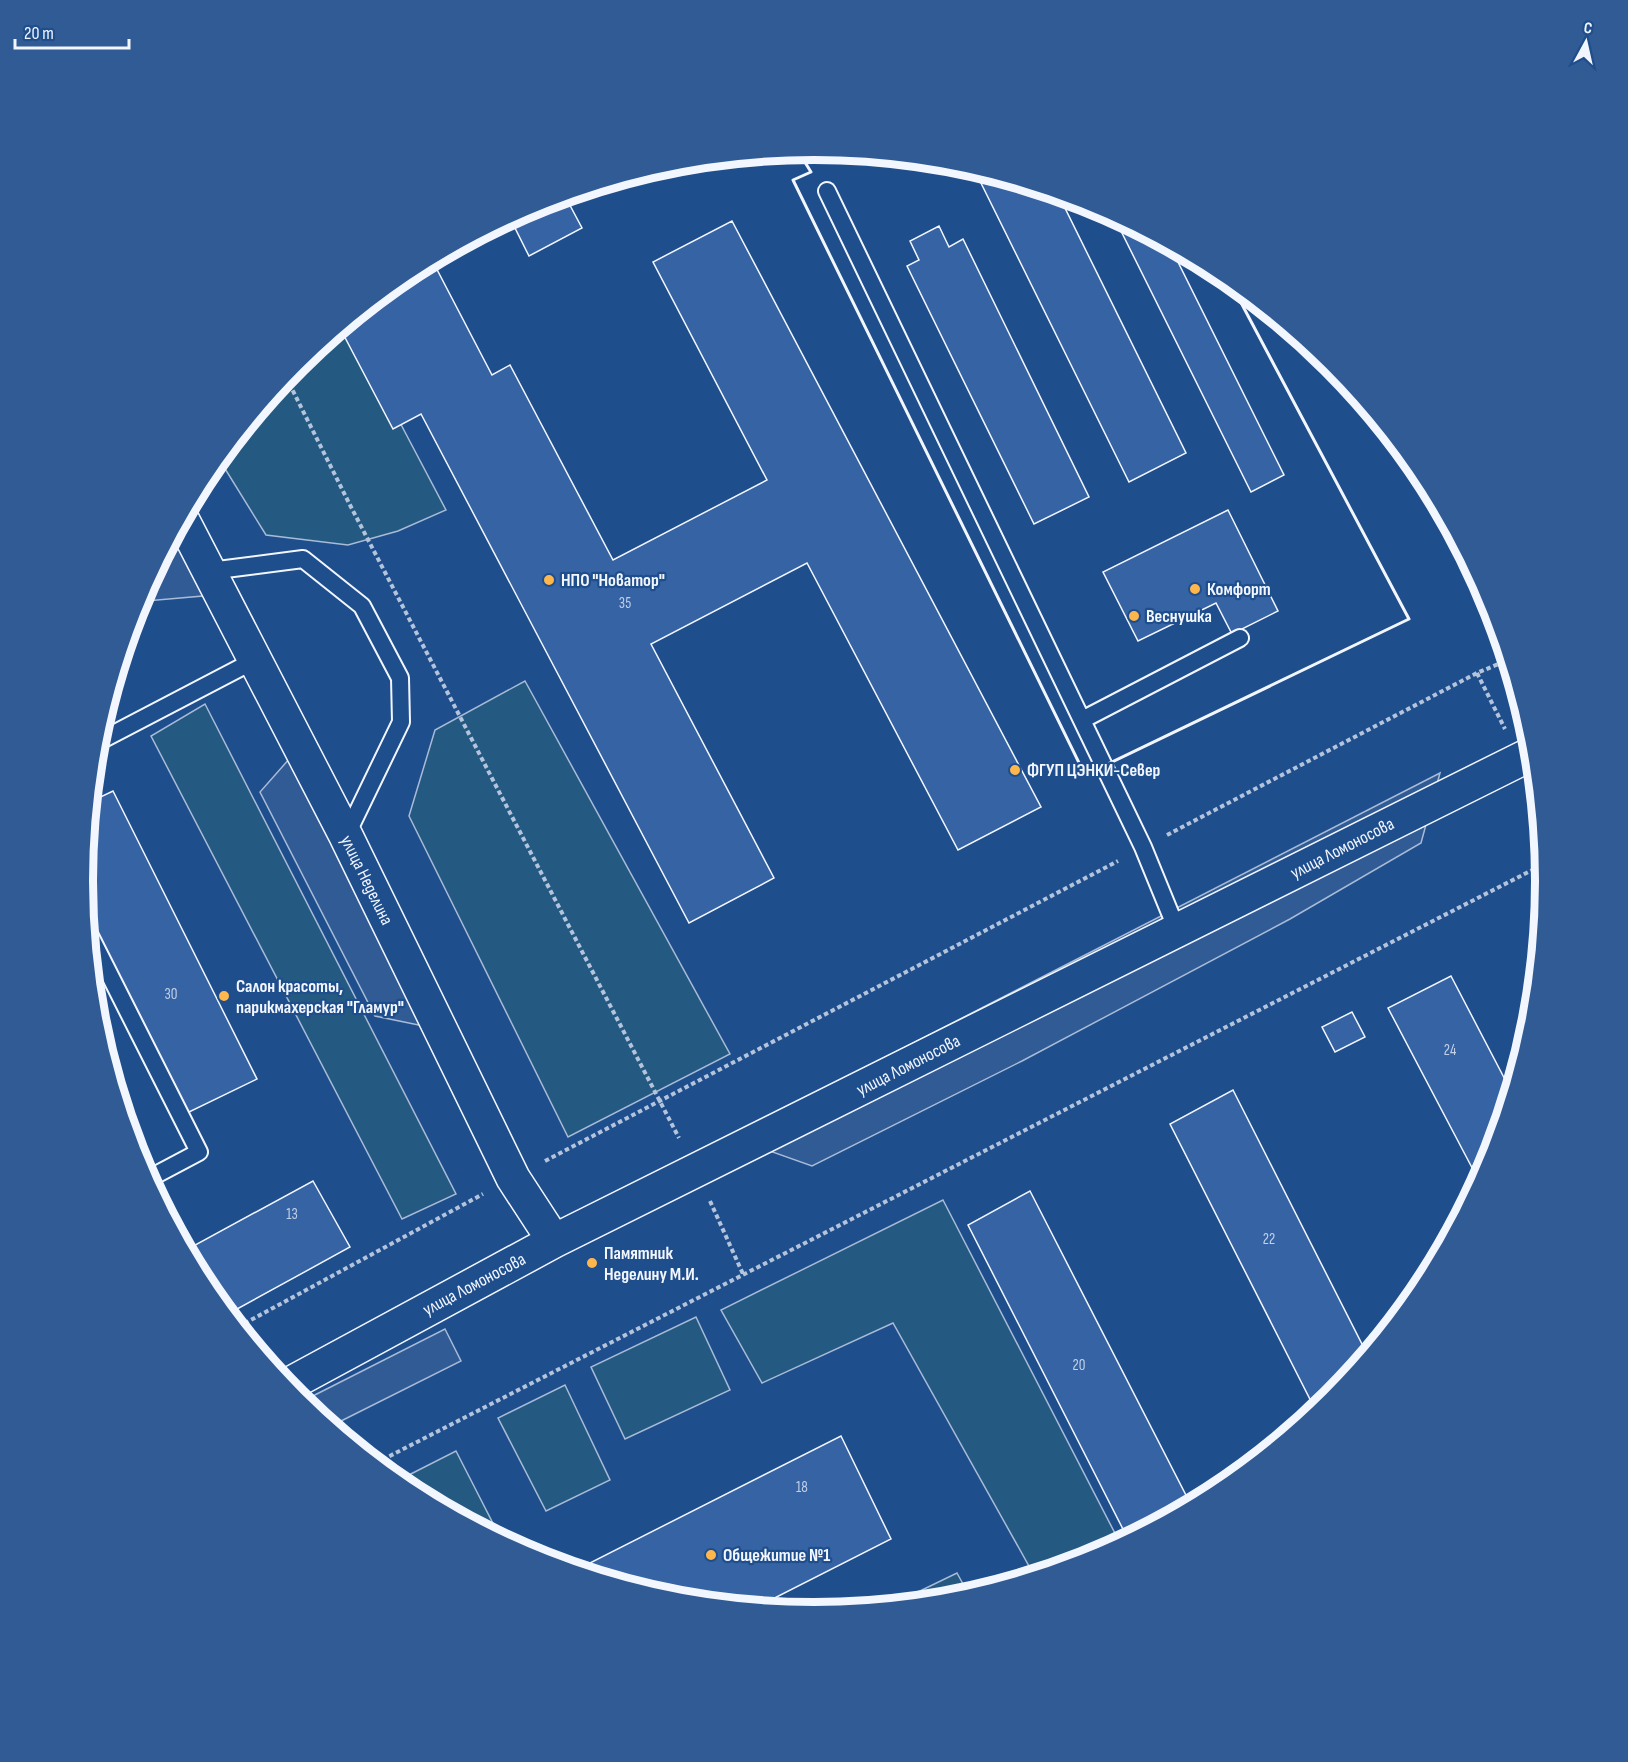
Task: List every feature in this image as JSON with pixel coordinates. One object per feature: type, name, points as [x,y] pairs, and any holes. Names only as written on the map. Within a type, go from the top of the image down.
[{"type":"street","name":"улица Неделина","points":[[186,527],[346,836],[513,1178],[554,1241]]},
{"type":"street","name":"улица Ломоносова","points":[[295,1381],[554,1241],[1524,757]]},
{"type":"lane","points":[[827,191],[1143,847],[1177,930]]},
{"type":"lane","points":[[210,571],[303,559],[362,606],[378,633],[400,678],[401,722],[346,836]]},
{"type":"lane","points":[[1082,720],[1240,638]]},
{"type":"lane","points":[[108,737],[255,660]]},
{"type":"lane","points":[[97,950],[199,1152],[156,1175]]},
{"type":"path","points":[[290,386],[350,505],[697,1171],[743,1274]]},
{"type":"path","points":[[245,1323],[513,1178],[1143,847],[1477,673],[1501,663]]},
{"type":"path","points":[[384,1459],[1534,869]]},
{"type":"shaded area","points":[[351,329],[446,510],[398,531],[348,545],[266,535],[224,467],[242,442],[304,371]]},
{"type":"shaded area","points":[[182,534],[214,595],[150,601]]},
{"type":"shaded area","points":[[525,681],[730,1054],[568,1137],[409,816],[435,730]]},
{"type":"shaded area","points":[[205,704],[456,1194],[402,1219],[151,736]]},
{"type":"shaded area","points":[[298,749],[438,1029],[375,1016],[260,792]]},
{"type":"shaded area","points":[[1440,773],[1421,843],[1290,919],[1022,1061],[812,1166],[730,1137]]},
{"type":"shaded area","points":[[943,1200],[1116,1535],[1030,1569],[893,1323],[762,1383],[721,1310]]},
{"type":"shaded area","points":[[696,1317],[730,1390],[625,1439],[591,1367]]},
{"type":"shaded area","points":[[445,1329],[461,1361],[338,1422],[311,1397]]},
{"type":"shaded area","points":[[565,1385],[610,1480],[546,1511],[498,1418]]},
{"type":"shaded area","points":[[456,1451],[495,1528],[453,1505],[407,1476]]},
{"type":"shaded area","points":[[957,1573],[964,1586],[955,1588],[910,1596]]},
{"type":"building","points":[[979,180],[1063,205],[1186,453],[1129,482]]},
{"type":"building","points":[[569,203],[582,228],[529,256],[514,226]]},
{"type":"building","points":[[732,221],[1041,807],[958,850],[807,563],[651,644],[774,878],[689,923],[421,414],[393,429],[344,335],[375,309],[436,268],[492,375],[510,365],[613,560],[767,480],[653,262]]},
{"type":"building","points":[[939,226],[949,247],[963,239],[1089,497],[1034,524],[907,266],[919,260],[910,241]]},
{"type":"building","points":[[1119,228],[1176,258],[1284,475],[1251,492]]},
{"type":"building","points":[[1228,510],[1278,611],[1232,634],[1216,603],[1138,641],[1103,572]]},
{"type":"building","points":[[113,791],[257,1079],[187,1113],[95,928],[93,881],[98,798]]},
{"type":"building","points":[[1451,976],[1506,1082],[1497,1113],[1474,1171],[1388,1008]]},
{"type":"building","points":[[1352,1012],[1365,1037],[1335,1052],[1322,1027]]},
{"type":"building","points":[[1233,1090],[1363,1347],[1312,1402],[1170,1124]]},
{"type":"building","points":[[313,1181],[350,1247],[235,1310],[193,1246]]},
{"type":"building","points":[[1030,1191],[1187,1497],[1124,1532],[968,1225]]},
{"type":"building","points":[[841,1436],[891,1539],[771,1600],[720,1596],[673,1588],[586,1565]]},
{"type":"wall","points":[[804,160],[811,172],[793,180],[1085,775],[1409,619],[1239,299]]},
{"type":"place","name":"НПО \"Новатор\"","points":[[549,580]]},
{"type":"place","name":"Комфорт","points":[[1195,589]]},
{"type":"place","name":"Веснушка","points":[[1134,616]]},
{"type":"place","name":"ФГУП ЦЭНКИ-Север","points":[[1015,770]]},
{"type":"place","name":"Салон красоты, парикмахерская \"Гламур\"","points":[[224,996]]},
{"type":"place","name":"Памятник Неделину М.И.","points":[[592,1263]]},
{"type":"place","name":"Общежитие №1","points":[[711,1555]]}]
